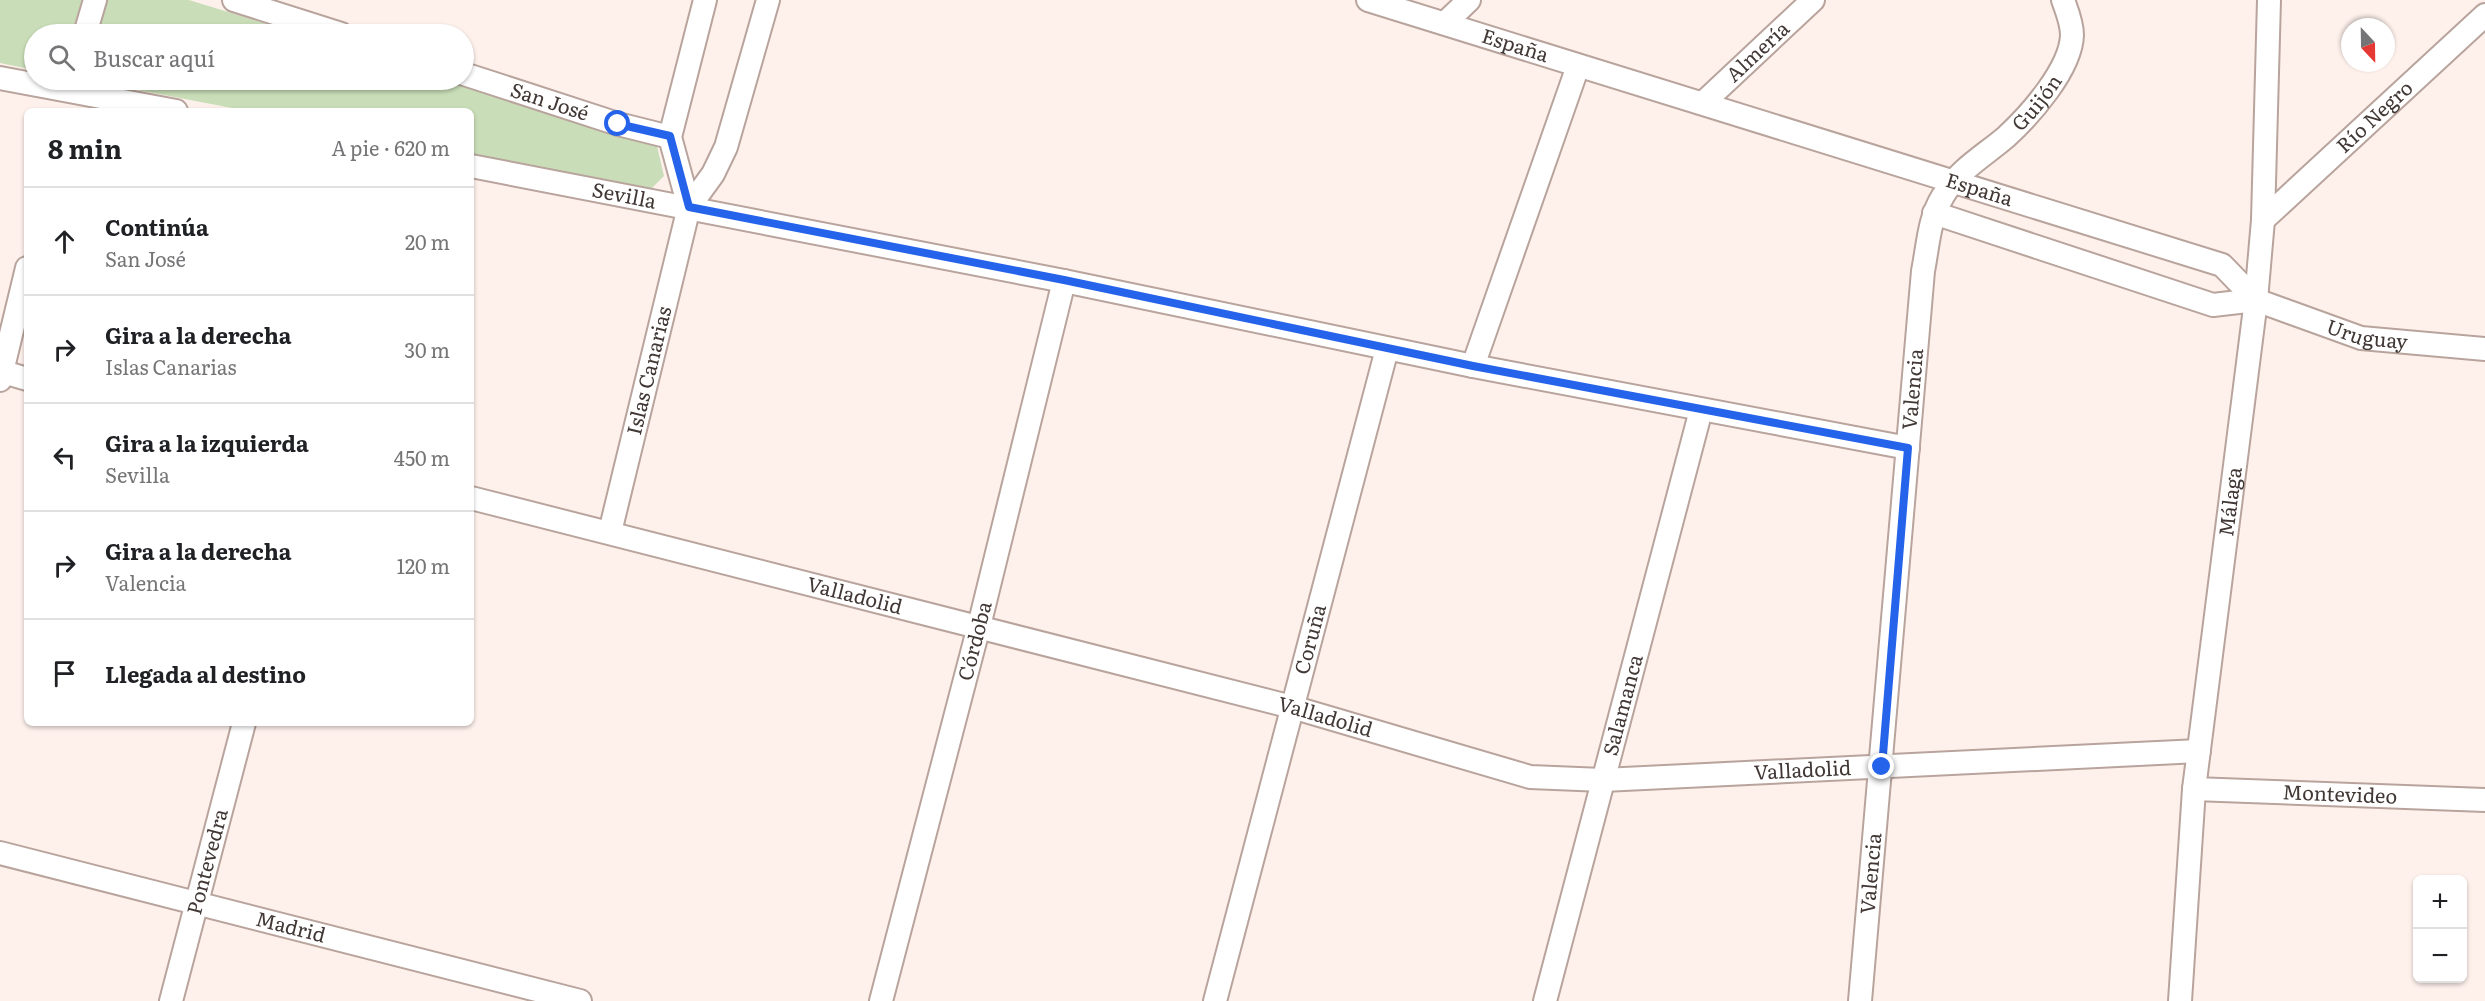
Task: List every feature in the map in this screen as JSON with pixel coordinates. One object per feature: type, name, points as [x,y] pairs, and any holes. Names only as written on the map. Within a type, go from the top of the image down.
[{"type":"street","points":[[88,24],[95,0]]},
{"type":"street","points":[[234,0],[310,24]]},
{"type":"street","name":"Islas Canarias","points":[[689,207],[670,136],[705,0]]},
{"type":"street","name":"Islas Canarias","points":[[610,532],[689,207],[713,174],[726,147],[768,0]]},
{"type":"street","name":"España","points":[[1368,0],[2222,264],[2256,300]]},
{"type":"street","points":[[1445,23],[1469,0]]},
{"type":"street","name":"Almería","points":[[1703,103],[1813,0]]},
{"type":"street","name":"Guijón","points":[[1953,181],[2008,135],[2047,90],[2060,71],[2069,52],[2072,36],[2070,21],[2062,0]]},
{"type":"street","name":"Málaga","points":[[2181,1001],[2194,789],[2256,300],[2263,220],[2269,0]]},
{"type":"street","name":"Río Negro","points":[[2263,220],[2485,15]]},
{"type":"street","points":[[1473,366],[1578,66]]},
{"type":"street","name":"San José","points":[[474,77],[618,124],[670,136]]},
{"type":"street","points":[[0,78],[24,84]]},
{"type":"street","points":[[52,90],[157,108]]},
{"type":"street","name":"Sevilla","points":[[474,167],[1064,280],[1473,366],[1908,448]]},
{"type":"street","name":"Valencia","points":[[1860,1001],[1923,271],[1934,213],[1953,181]]},
{"type":"street","name":"España","points":[[1934,213],[2213,305],[2256,300]]},
{"type":"street","points":[[24,280],[1,374],[24,378]]},
{"type":"street","name":"Córdoba","points":[[881,1001],[979,626],[1064,280]]},
{"type":"street","name":"Uruguay","points":[[2256,300],[2361,338],[2483,346]]},
{"type":"street","name":"Coruña","points":[[1215,1001],[1387,349]]},
{"type":"street","name":"Salamanca","points":[[1545,1001],[1701,410]]},
{"type":"street","name":"Valladolid","points":[[474,499],[1292,707],[1530,777],[1603,780],[2199,751]]},
{"type":"street","name":"Pontevedra","points":[[171,1001],[243,726]]},
{"type":"street","name":"Montevideo","points":[[2194,789],[2485,800]]},
{"type":"street","name":"Madrid","points":[[0,853],[580,1001]]},
{"type":"green space","points":[[0,0],[189,0],[267,24],[24,24],[24,68],[0,63]]},
{"type":"green space","points":[[474,89],[657,146],[664,176],[651,189],[474,155],[474,108],[232,108],[138,90]]},
{"type":"route","points":[[618,124],[670,136],[689,207],[1064,280],[1387,349],[1908,448],[1882,767]]}]
